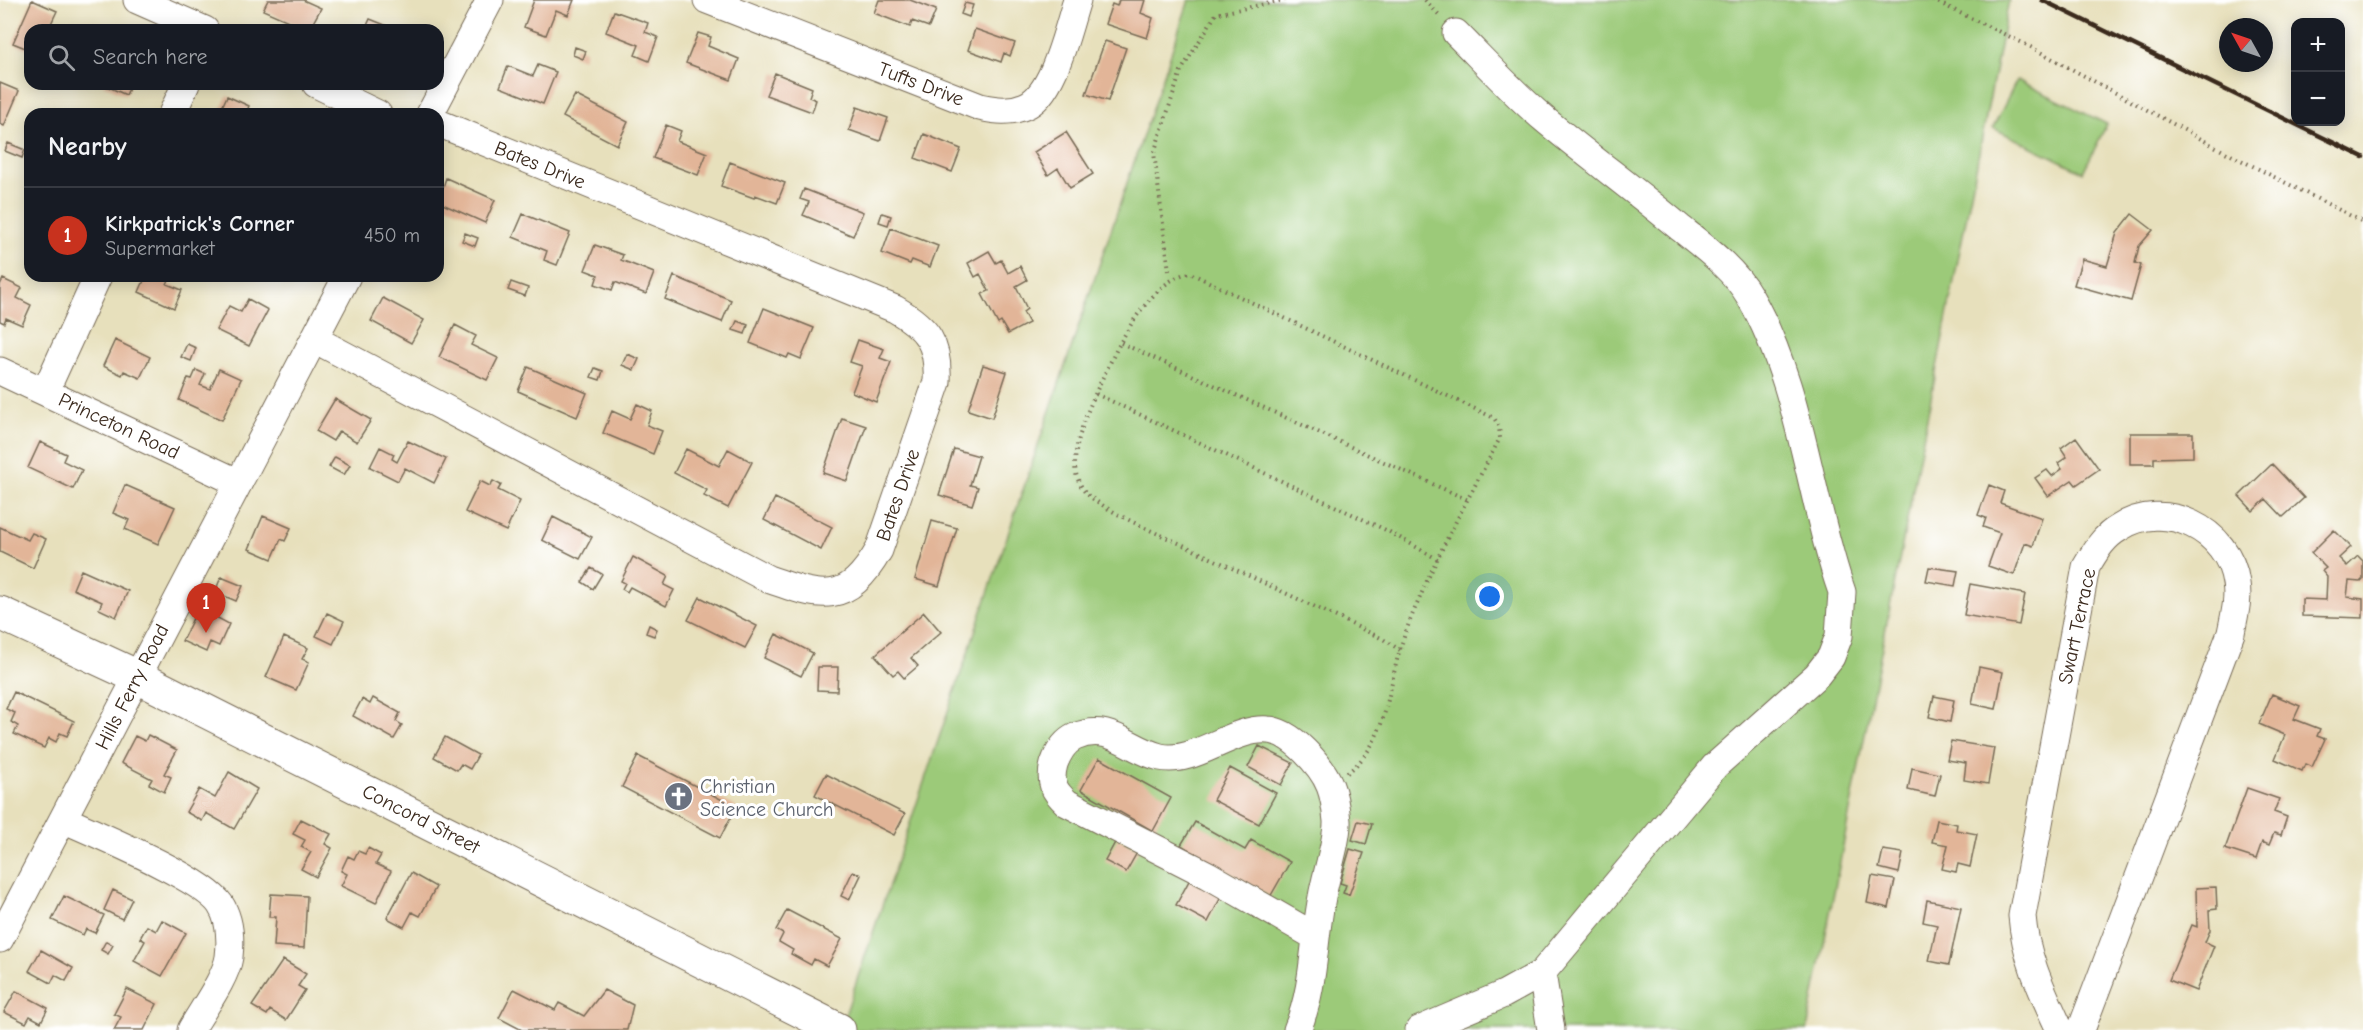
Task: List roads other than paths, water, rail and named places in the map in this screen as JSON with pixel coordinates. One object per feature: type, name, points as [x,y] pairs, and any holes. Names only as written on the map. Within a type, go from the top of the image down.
[{"type":"main road","name":"Concord Street","points":[[0,613],[138,676],[839,1030]]},
{"type":"street","points":[[137,0],[191,24]]},
{"type":"street","points":[[444,87],[490,0]]},
{"type":"street","name":"Tufts Drive","points":[[707,0],[980,107],[1004,112],[1027,106],[1043,90],[1054,70],[1077,0]]},
{"type":"street","points":[[1419,1030],[1504,994],[1542,973],[1715,766],[1817,675],[1831,657],[1839,636],[1842,592],[1784,378],[1760,315],[1749,295],[1735,276],[1702,246],[1544,119],[1456,33]]},
{"type":"street","points":[[175,108],[183,90]]},
{"type":"street","points":[[328,90],[366,108]]},
{"type":"street","points":[[433,108],[443,90]]},
{"type":"street","name":"Bates Drive","points":[[314,339],[768,579],[808,593],[831,592],[852,587],[873,560],[937,382],[938,359],[930,337],[915,321],[895,309],[444,125]]},
{"type":"street","points":[[45,392],[95,282]]},
{"type":"street","name":"Hills Ferry Road","points":[[0,939],[237,482],[344,282]]},
{"type":"street","name":"Princeton Road","points":[[0,371],[237,482]]},
{"type":"street","name":"Swart Terrace","points":[[2060,1030],[2038,981],[2024,939],[2022,916],[2086,567],[2099,544],[2119,527],[2143,518],[2168,516],[2199,528],[2213,537],[2229,558],[2236,582],[2236,608],[2231,633],[2081,1030]]},
{"type":"street","points":[[1297,1030],[1314,974],[1316,938],[1337,824],[1330,785],[1312,759],[1292,739],[1271,729],[1249,730],[1181,757],[1161,757],[1101,730],[1067,741],[1056,757],[1051,775],[1054,791],[1067,803],[1208,875],[1316,938]]},
{"type":"street","points":[[63,819],[179,875],[219,903],[227,918],[230,939],[228,959],[191,1030]]},
{"type":"street","points":[[1542,973],[1551,1030]]},
{"type":"railway","points":[[2042,0],[2363,157]]},
{"type":"place","name":"Kirkpatrick's Corner","points":[[206,633]]},
{"type":"place","name":"Christian Science Church","points":[[679,797]]}]
